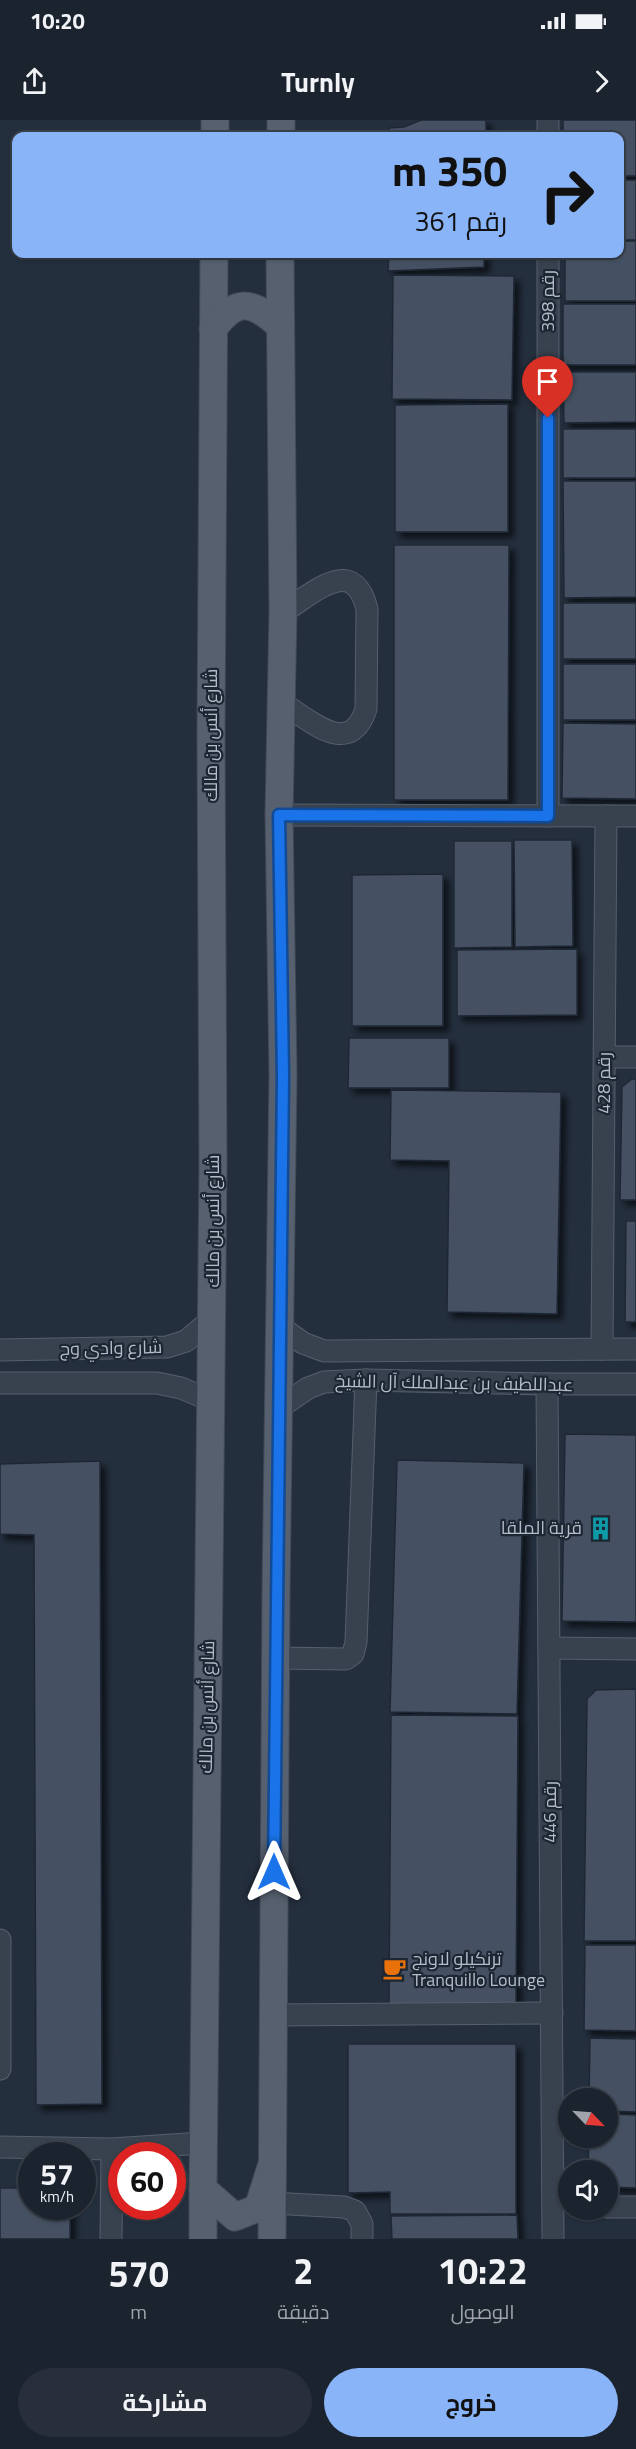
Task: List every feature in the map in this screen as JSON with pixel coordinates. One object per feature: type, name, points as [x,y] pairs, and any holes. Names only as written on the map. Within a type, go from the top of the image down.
[{"type":"main road","name":"شارع أنس بن مالك","points":[[203,2239],[202,2143],[212,1401],[214,258]]},
{"type":"main road","points":[[272,2239],[283,1076],[279,815],[283,612],[280,258]]},
{"type":"main road","points":[[213,329],[226,312],[238,307],[250,306],[264,312],[279,325]]},
{"type":"main road","points":[[203,2189],[236,2217],[258,2208],[272,2164]]},
{"type":"street","name":"رقم 398","points":[[548,258],[548,816]]},
{"type":"street","points":[[282,703],[335,735],[347,734],[356,729],[363,720],[366,710],[367,609],[364,596],[356,584],[346,580],[335,581],[283,612]]},
{"type":"street","points":[[279,815],[636,816]]},
{"type":"street","name":"رقم 428","points":[[602,1349],[606,816]]},
{"type":"street","points":[[604,1057],[636,1057]]},
{"type":"street","name":"شارع وادي وج","points":[[0,1350],[176,1346],[186,1341],[212,1318]]},
{"type":"street","name":"عبداللطيف بن عبدالملك آل الشيخ","points":[[279,1326],[303,1343],[324,1351],[636,1349]]},
{"type":"street","points":[[122,1349],[122,1382]]},
{"type":"street","points":[[276,1658],[346,1659],[353,1654],[356,1642],[374,1380],[367,1374],[363,1362],[368,1354],[382,1350]]},
{"type":"street","name":"عبداللطيف بن عبدالملك آل الشيخ","points":[[279,1408],[308,1388],[324,1382],[374,1380],[636,1384]]},
{"type":"street","name":"شارع وادي وج","points":[[0,1383],[168,1384],[212,1401]]},
{"type":"street","name":"رقم 446","points":[[547,1384],[552,2013],[559,2160]]},
{"type":"street","points":[[549,1648],[636,1649]]},
{"type":"street","points":[[0,1940],[0,2068]]},
{"type":"street","points":[[273,2015],[552,2013]]},
{"type":"street","points":[[186,2144],[202,2143]]},
{"type":"street","points":[[0,2147],[108,2149]]},
{"type":"street","points":[[272,2203],[344,2206],[355,2211],[362,2224],[362,2239]]},
{"type":"street","points":[[618,2208],[636,2207]]},
{"type":"street","points":[[111,2220],[111,2239]]},
{"type":"street","name":"رقم 446","points":[[553,2239],[558,2220]]},
{"type":"building","points":[[421,120],[486,120],[486,132],[389,132],[389,128],[404,127]]},
{"type":"building","points":[[563,120],[636,120],[636,176],[624,176],[624,132],[563,132]]},
{"type":"building","points":[[624,180],[636,180],[636,240],[624,240]]},
{"type":"building","points":[[624,241],[636,241],[636,301],[565,301],[565,258],[624,258]]},
{"type":"building","points":[[389,258],[484,258],[484,267],[388,271]]},
{"type":"building","points":[[393,275],[514,276],[512,400],[392,399]]},
{"type":"building","points":[[563,304],[636,304],[636,365],[563,365]]},
{"type":"building","points":[[563,372],[636,372],[636,422],[564,423]]},
{"type":"building","points":[[508,404],[508,532],[395,532],[395,405]]},
{"type":"building","points":[[563,429],[636,429],[636,478],[563,478]]},
{"type":"building","points":[[563,481],[636,481],[636,597],[564,598]]},
{"type":"building","points":[[394,545],[509,545],[508,800],[394,800]]},
{"type":"building","points":[[563,603],[636,603],[636,659],[563,659]]},
{"type":"building","points":[[563,664],[636,664],[636,720],[563,720]]},
{"type":"building","points":[[563,723],[636,724],[636,799],[562,798]]},
{"type":"building","points":[[514,840],[572,840],[573,946],[515,947]]},
{"type":"building","points":[[454,841],[512,841],[512,947],[454,948]]},
{"type":"building","points":[[443,874],[443,1026],[352,1026],[352,875]]},
{"type":"building","points":[[577,949],[577,1015],[457,1016],[457,950]]},
{"type":"building","points":[[349,1038],[449,1038],[449,1088],[348,1088]]},
{"type":"building","points":[[632,1079],[636,1079],[636,1200],[620,1200],[622,1087]]},
{"type":"building","points":[[391,1090],[561,1092],[557,1314],[447,1312],[449,1161],[390,1160]]},
{"type":"building","points":[[626,1221],[636,1221],[636,1322],[625,1322]]},
{"type":"building","name":"قرية الملقا","points":[[565,1434],[636,1435],[636,1622],[562,1621]]},
{"type":"building","points":[[397,1460],[524,1463],[517,1714],[390,1712]]},
{"type":"building","points":[[100,1461],[102,2104],[36,2105],[34,1535],[0,1534],[0,1464]]},
{"type":"building","points":[[636,1689],[636,1941],[584,1941],[587,1699],[596,1690]]},
{"type":"building","points":[[391,1715],[518,1716],[516,2006],[389,2005]]},
{"type":"building","points":[[585,1945],[636,1945],[636,2031],[584,2030]]},
{"type":"building","points":[[590,2038],[636,2039],[636,2112],[618,2111],[618,2088],[589,2088]]},
{"type":"building","points":[[348,2044],[516,2044],[516,2214],[390,2214],[390,2192],[348,2193]]},
{"type":"building","points":[[618,2114],[636,2115],[636,2188],[618,2187],[618,2160],[588,2160],[589,2148],[618,2148]]},
{"type":"building","points":[[0,2188],[18,2188],[18,2220],[70,2220],[70,2239],[0,2239]]},
{"type":"building","points":[[517,2215],[518,2239],[392,2239],[391,2216]]},
{"type":"place","name":"قرية الملقا","points":[[600,1528]]},
{"type":"place","name":"ترنكيلو لاونج Tranquillo Lounge","points":[[394,1969]]},
{"type":"route","points":[[274,1872],[283,1076],[279,815],[548,816],[548,418]]}]
